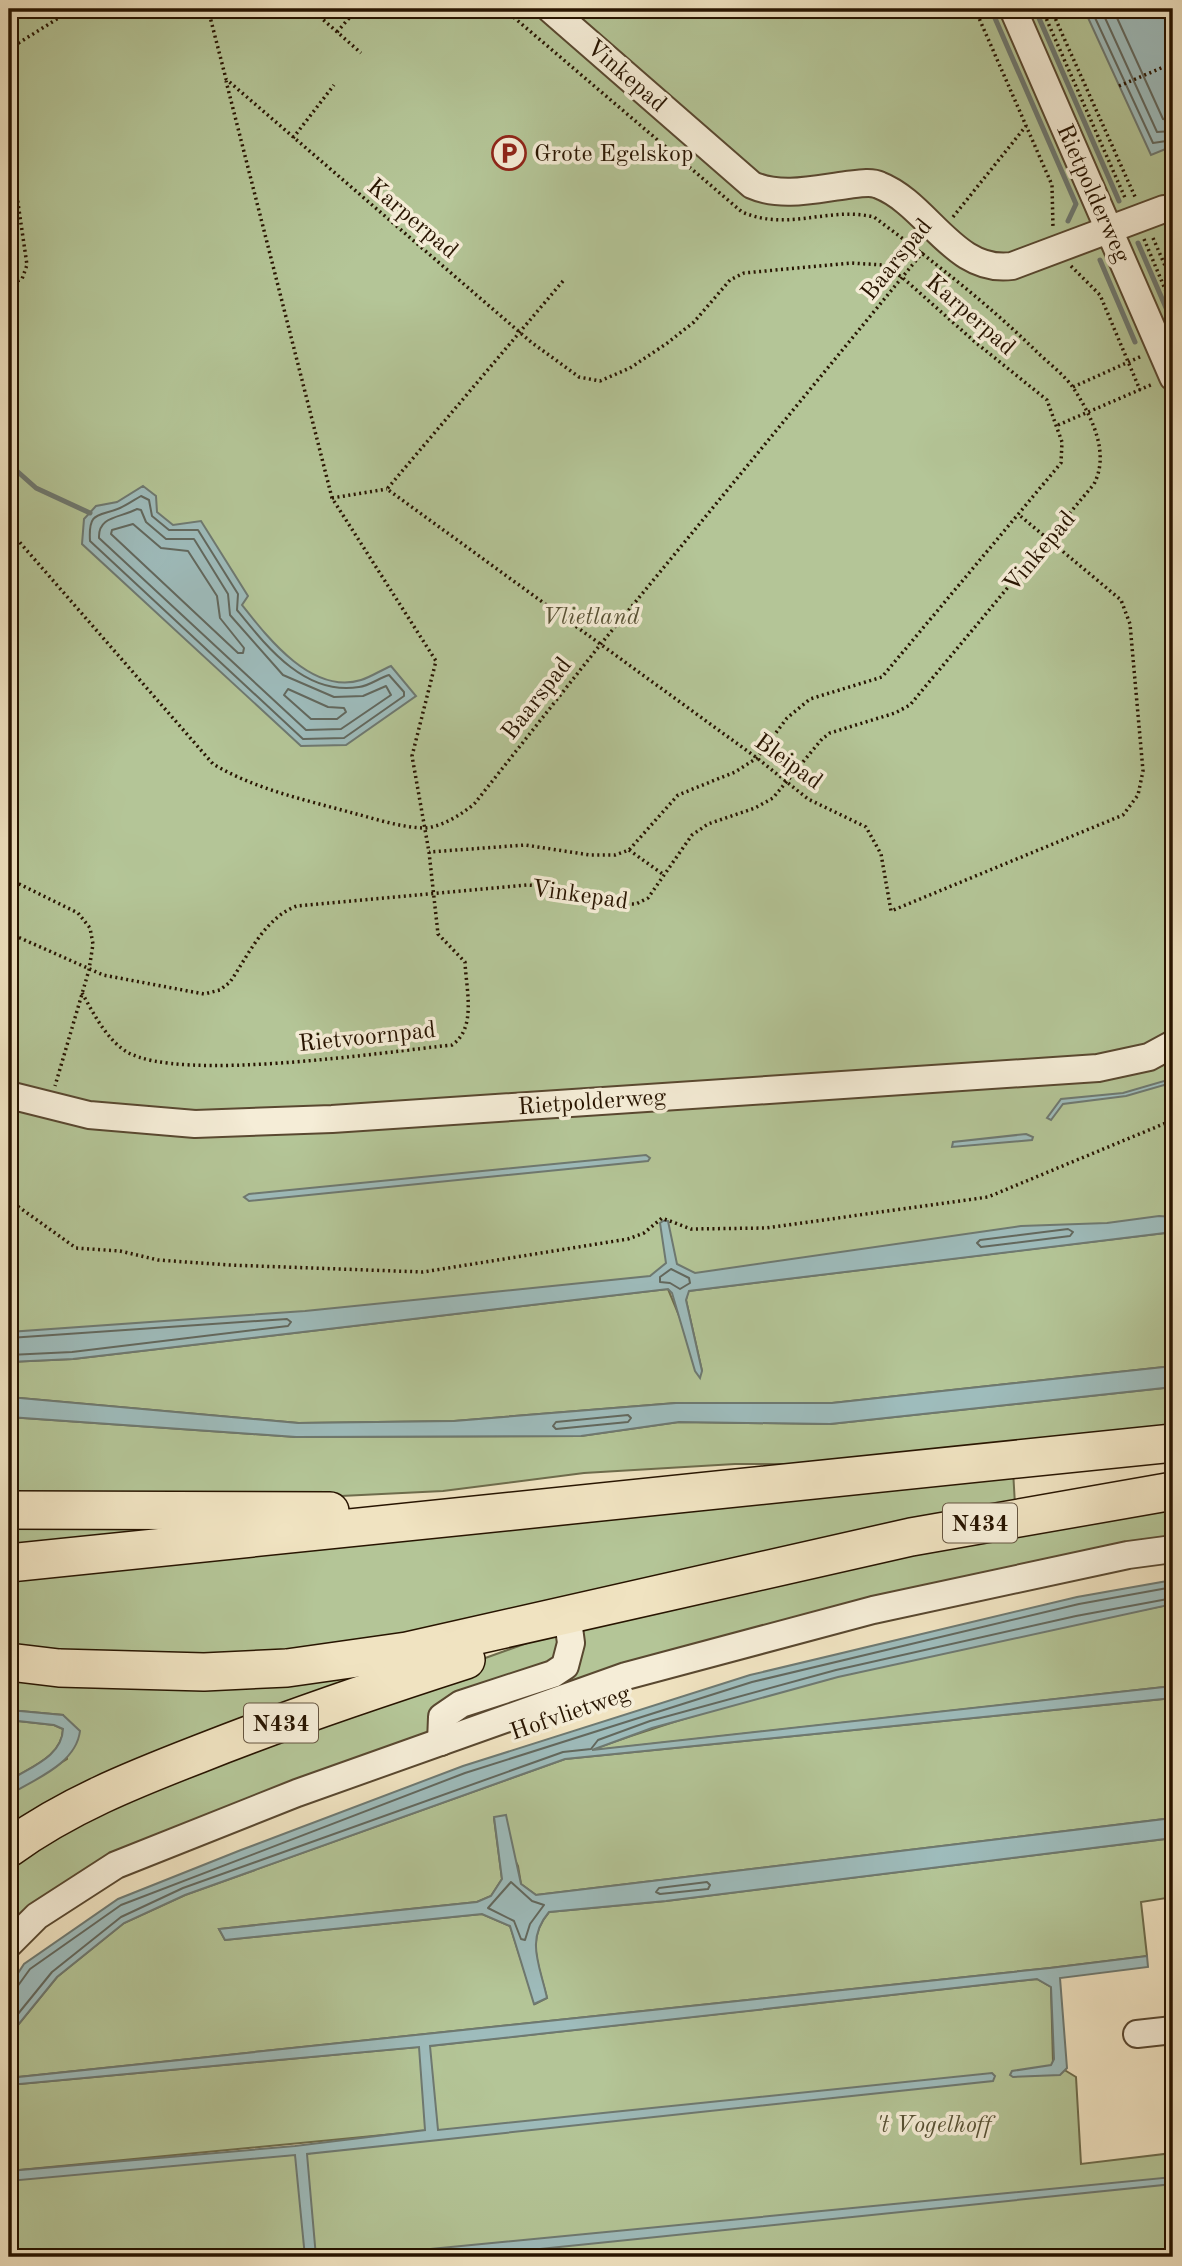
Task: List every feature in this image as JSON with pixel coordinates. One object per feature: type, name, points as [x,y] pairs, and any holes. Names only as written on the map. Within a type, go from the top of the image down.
[{"type":"highway","name":"N434","points":[[9,1563],[1173,1443]]},
{"type":"highway","name":"N434","points":[[9,1662],[134,1671],[204,1672],[287,1668],[420,1649],[911,1537],[1173,1490]]},
{"type":"highway","name":"N434","points":[[9,1510],[303,1510],[443,1519]]},
{"type":"highway","name":"N434","points":[[9,1848],[72,1808],[213,1748],[369,1691],[722,1581]]},
{"type":"street","name":"Vinkepad","points":[[550,9],[752,185],[769,193],[877,183],[908,202],[976,264],[996,268],[1012,266],[1148,215]]},
{"type":"street","name":"Rietpolderweg","points":[[1013,9],[1173,377]]},
{"type":"street","name":"Rietpolderweg","points":[[9,1095],[115,1118],[195,1124],[332,1119],[1098,1068],[1149,1057],[1163,1052],[1173,1044]]},
{"type":"street","name":"Hofvlietweg","points":[[9,1944],[37,1916],[116,1865],[297,1793],[626,1676],[873,1610],[1128,1555],[1173,1549]]},
{"type":"street","points":[[441,1742],[442,1717],[461,1704],[553,1674],[565,1667],[571,1643],[569,1628]]},
{"type":"street","points":[[1137,2034],[1173,2031]]},
{"type":"path","points":[[9,48],[74,9]]},
{"type":"path","points":[[208,9],[226,79]]},
{"type":"path","points":[[311,9],[361,53]]},
{"type":"path","points":[[337,32],[357,9]]},
{"type":"path","points":[[975,9],[1052,185],[1053,233],[1066,259],[1100,295],[1140,390],[1058,425]]},
{"type":"path","points":[[1042,9],[1148,215],[1173,308]]},
{"type":"path","name":"Rietpolderweg","points":[[1051,9],[1148,215],[1173,284]]},
{"type":"path","points":[[1119,86],[1173,62]]},
{"type":"path","name":"Karperpad","points":[[226,79],[559,365],[579,377],[600,381],[631,368],[694,322],[730,280],[744,273],[851,263],[883,265],[903,278],[975,342],[1047,400],[1058,425],[1064,453],[1061,463],[882,677],[810,699],[787,718],[757,758],[735,772],[678,795],[629,850]]},
{"type":"path","name":"Rietvoornpad","points":[[82,993],[105,1032],[127,1051],[150,1061],[221,1065],[293,1061],[452,1045],[463,1037],[468,1025],[465,961],[438,934],[429,852],[412,756],[436,661],[332,498],[226,79]]},
{"type":"path","points":[[293,138],[334,85]]},
{"type":"path","name":"Baarspad","points":[[9,530],[213,764],[234,776],[274,791],[393,823],[425,828],[463,814],[475,803],[600,645],[1026,126]]},
{"type":"path","points":[[9,141],[27,265],[22,279],[9,285]]},
{"type":"path","name":"Vinkepad","points":[[9,933],[89,970],[148,985],[204,994],[220,990],[230,982],[273,919],[297,906],[537,886],[558,887],[619,904],[636,904],[648,898],[692,835],[708,824],[755,808],[773,798],[806,756],[830,733],[895,713],[910,705],[1050,539],[1094,484],[1101,471],[1099,442],[1073,387],[1004,320],[922,254]]},
{"type":"path","points":[[332,498],[387,489],[563,281]]},
{"type":"path","points":[[1073,387],[1128,362]]},
{"type":"path","name":"Bleipad","points":[[387,489],[757,758],[808,799],[866,827],[881,854],[891,911],[1123,815],[1138,795],[1143,771],[1130,624],[1121,600],[1018,514]]},
{"type":"path","points":[[429,852],[525,845],[590,855],[615,855],[629,850],[665,876]]},
{"type":"path","points":[[9,879],[78,913],[90,928],[93,944],[89,970],[49,1105]]},
{"type":"path","points":[[9,1200],[76,1248],[120,1251],[158,1260],[229,1265],[423,1272],[628,1239],[644,1233],[662,1218],[691,1229],[766,1228],[988,1197],[1173,1120]]},
{"type":"green space","name":"Vlietland","points":[[9,9],[1173,9],[1173,1223],[9,1349]]},
{"type":"green space","points":[[1173,1232],[1173,1366],[832,1403],[676,1403],[454,1421],[299,1423],[9,1397],[9,1362],[73,1359],[668,1289],[702,1371],[686,1300],[688,1291]]},
{"type":"green space","points":[[1173,1387],[1173,1430],[823,1464],[735,1464],[584,1473],[443,1491],[236,1501],[9,1503],[9,1417],[296,1437],[581,1436],[679,1422],[830,1424]]},
{"type":"green space","points":[[1013,1470],[1015,1505],[599,1599],[266,1662],[9,1655],[9,1577]]},
{"type":"green space","points":[[1173,1506],[1173,1539],[1118,1548],[299,1780],[9,1931],[9,1866],[55,1835],[237,1747],[569,1628],[856,1559]]},
{"type":"green space","points":[[297,1514],[9,1555],[9,1517]]},
{"type":"green space","points":[[1173,1604],[1173,1686],[588,1751],[732,1705],[878,1666]]},
{"type":"green space","points":[[445,1659],[9,1840],[9,1795],[67,1759],[63,1715],[9,1710],[9,1677]]},
{"type":"green space","points":[[1173,1698],[1173,1818],[536,1895],[521,1884],[518,1866],[494,1818],[502,1879],[491,1896],[477,1902],[219,1929],[225,1940],[482,1914],[510,1926],[535,2004],[547,1998],[538,1964],[536,1943],[537,1933],[549,1912],[666,1901],[1173,1838],[1173,1897],[1141,1902],[1147,1956],[9,2078],[9,2036],[57,1977],[124,1923],[185,1895],[565,1759]]},
{"type":"green space","points":[[9,1720],[54,1725],[63,1729],[61,1739],[51,1754],[9,1781]]},
{"type":"green space","name":"'t Vogelhoff","points":[[1037,1979],[1051,1987],[1053,2063],[1076,2077],[1081,2164],[1173,2153],[1173,2257],[9,2257],[9,2173],[306,2154],[425,2131],[9,2171],[9,2085],[429,2046]]},
{"type":"water","points":[[1084,9],[1173,9],[1173,146],[1151,155]]},
{"type":"water","points":[[143,486],[156,496],[157,512],[173,525],[201,521],[248,596],[242,605],[265,633],[293,660],[309,672],[325,679],[343,682],[361,680],[391,666],[416,696],[346,745],[301,746],[82,544],[84,519],[96,506],[117,502]]},
{"type":"water","points":[[1164,1081],[1173,1085],[1173,1105],[1168,1086],[1164,1085],[1126,1096],[1063,1104],[1051,1120],[1047,1118],[1061,1099],[1123,1093]]},
{"type":"water","points":[[1026,1134],[1033,1137],[1032,1140],[952,1147],[953,1142]]},
{"type":"water","points":[[646,1155],[650,1158],[648,1161],[249,1201],[244,1197],[249,1194]]},
{"type":"water","points":[[1159,1216],[1173,1217],[1173,1232],[689,1291],[686,1300],[702,1371],[700,1378],[695,1371],[672,1293],[668,1289],[73,1359],[9,1362],[9,1332],[305,1311],[650,1276],[666,1263],[660,1223],[663,1221],[668,1221],[677,1264],[695,1273],[1021,1226],[1107,1223]]},
{"type":"water","points":[[1173,1366],[1173,1387],[830,1424],[679,1422],[581,1436],[296,1437],[9,1417],[9,1397],[298,1423],[454,1421],[676,1403],[832,1403]]},
{"type":"water","points":[[1173,1580],[1173,1604],[838,1677],[652,1728],[592,1750],[1173,1686],[1173,1698],[565,1759],[185,1895],[124,1923],[57,1977],[9,2036],[9,1987],[24,1964],[118,1899],[241,1850],[463,1766],[750,1675],[1077,1597]]},
{"type":"water","points":[[9,1710],[63,1715],[80,1731],[77,1743],[63,1762],[9,1795],[9,1781],[51,1754],[61,1739],[63,1729],[54,1725],[9,1720]]},
{"type":"water","points":[[506,1815],[521,1884],[536,1895],[1173,1818],[1173,1838],[666,1901],[549,1912],[542,1922],[536,1943],[538,1964],[547,1998],[534,2004],[510,1926],[482,1914],[225,1940],[219,1929],[477,1902],[491,1896],[502,1879],[494,1817]]},
{"type":"water","points":[[1147,1956],[1148,1967],[1060,1978],[1067,2068],[1060,2075],[1010,2075],[1012,2071],[1051,2065],[1054,2059],[1051,1987],[1037,1979],[430,2046],[438,2130],[992,2073],[995,2076],[993,2081],[307,2154],[316,2257],[305,2257],[295,2155],[9,2181],[9,2171],[295,2146],[425,2130],[419,2047],[9,2085],[9,2078]]},
{"type":"water","points":[[1173,2177],[1173,2184],[461,2257],[348,2257]]},
{"type":"waterway","points":[[991,9],[1076,204],[1068,221]]},
{"type":"waterway","points":[[1035,9],[1119,201]]},
{"type":"waterway","points":[[1138,243],[1173,324]]},
{"type":"waterway","points":[[1100,260],[1135,342]]},
{"type":"waterway","points":[[9,464],[36,488],[90,513]]},
{"type":"place","name":"Grote Egelskop","points":[[509,153]]}]
